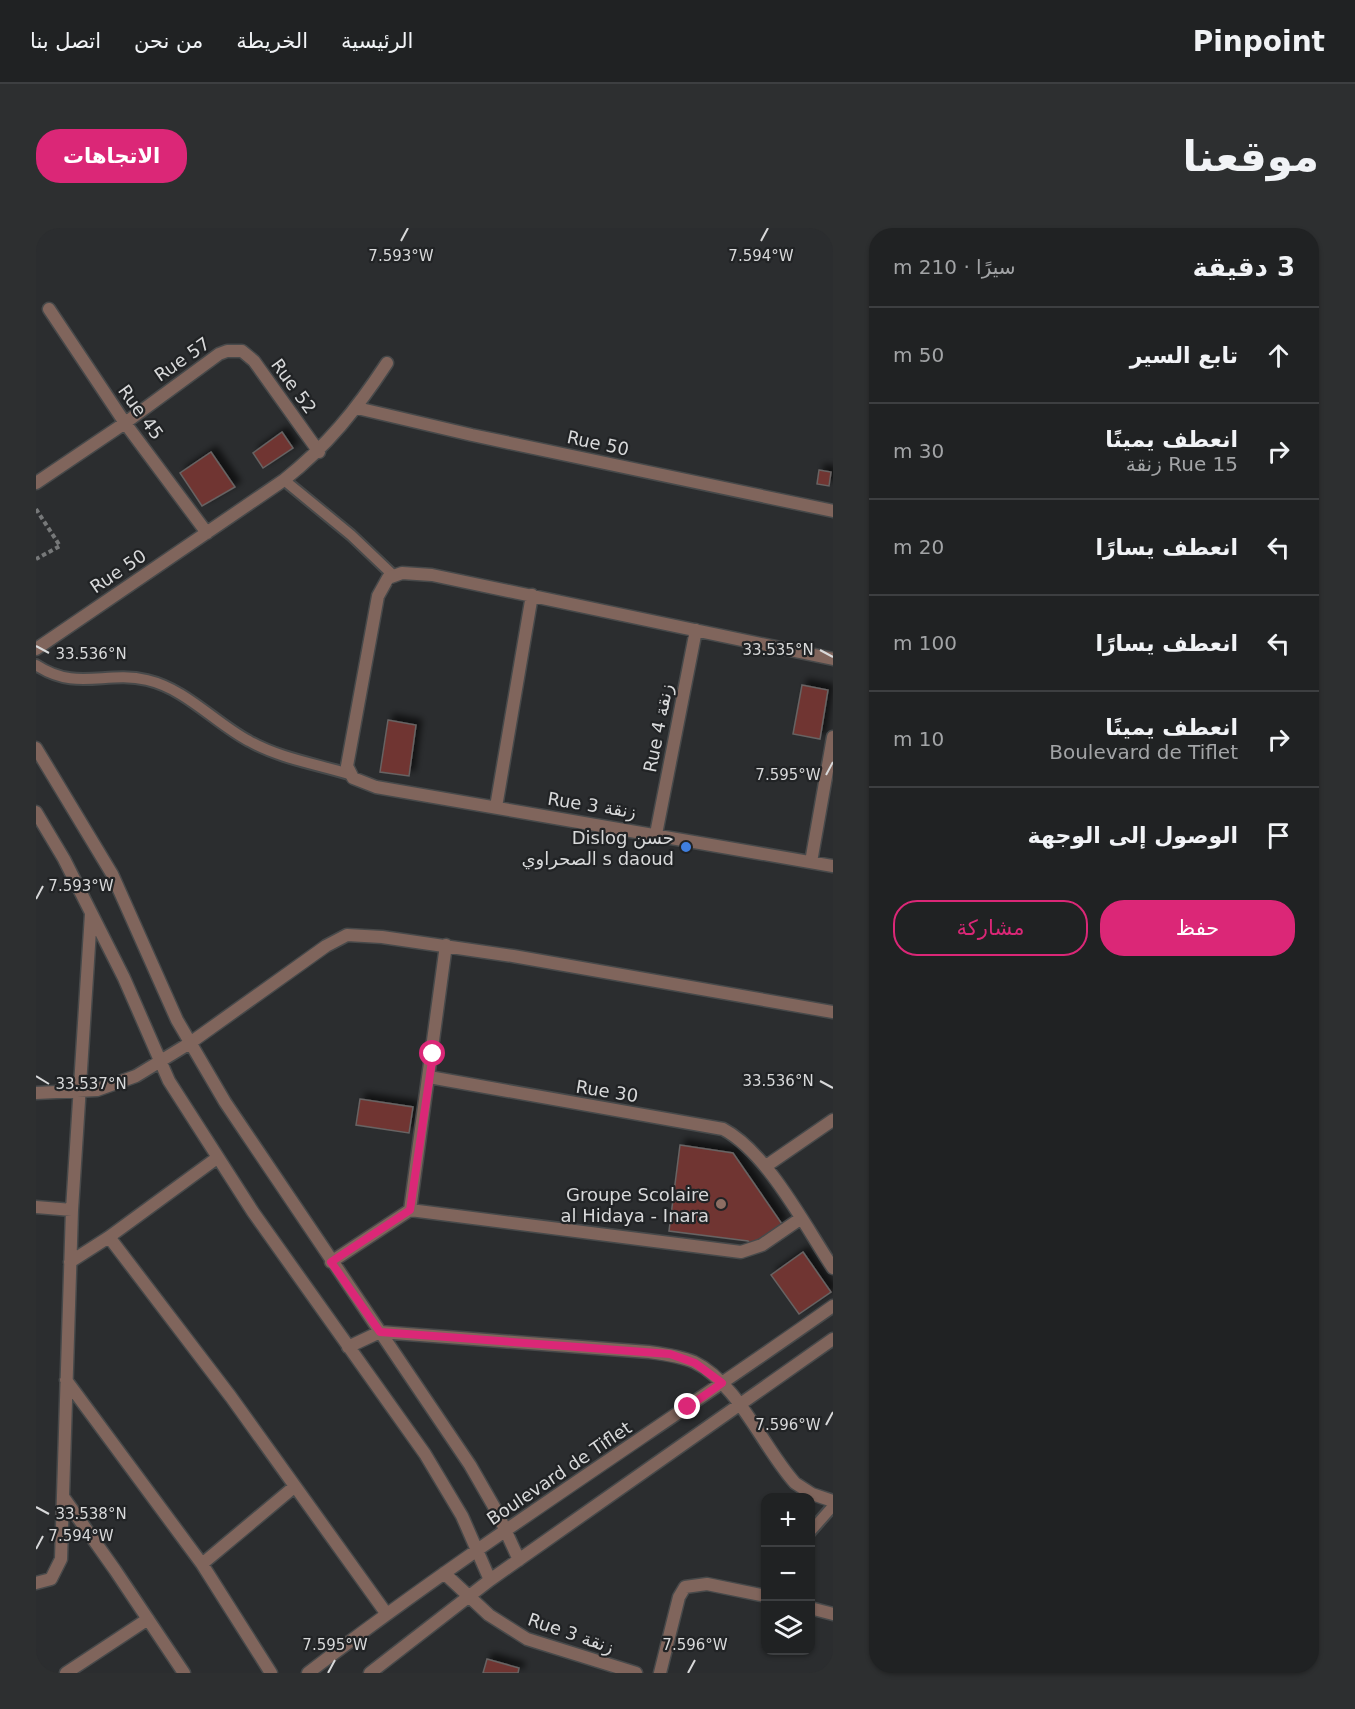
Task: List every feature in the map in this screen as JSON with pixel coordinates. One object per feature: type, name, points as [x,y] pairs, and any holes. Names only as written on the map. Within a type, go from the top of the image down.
[{"type":"street","name":"Rue 45","points":[[49,309],[125,423],[207,533]]},
{"type":"street","name":"Rue 57","points":[[36,483],[125,423],[207,362],[219,354],[232,350]]},
{"type":"street","name":"Rue 52","points":[[232,350],[242,351],[254,361],[319,452]]},
{"type":"street","name":"Rue 50","points":[[36,649],[284,480],[319,452],[357,408],[387,363]]},
{"type":"street","name":"Rue 50","points":[[357,408],[472,435],[833,511]]},
{"type":"street","points":[[349,774],[347,766],[352,730],[378,596],[384,583],[402,573],[432,576],[532,595],[833,659]]},
{"type":"street","points":[[496,807],[532,595]]},
{"type":"street","name":"Rue 4 زنقة","points":[[656,834],[696,630]]},
{"type":"street","points":[[811,862],[833,737]]},
{"type":"street","points":[[36,748],[112,874],[177,1020],[190,1043],[248,1138],[470,1465],[506,1530],[519,1560]]},
{"type":"street","name":"Rue 3 زنقة","points":[[349,774],[360,782],[376,787],[833,866]]},
{"type":"street","points":[[36,812],[64,859],[124,978],[159,1062],[217,1158],[444,1483],[490,1580]]},
{"type":"street","points":[[36,1583],[51,1579],[59,1566],[64,1498],[72,1210],[91,913]]},
{"type":"street","points":[[36,1093],[97,1090],[125,1081],[190,1043],[340,938],[363,935],[446,945],[833,1012]]},
{"type":"street","points":[[410,1210],[446,945]]},
{"type":"street","name":"Rue 30","points":[[429,1077],[723,1129],[743,1141],[766,1167],[833,1268]]},
{"type":"street","points":[[766,1167],[833,1120]]},
{"type":"street","points":[[70,1262],[109,1237],[217,1158]]},
{"type":"street","points":[[36,1207],[72,1210]]},
{"type":"street","points":[[331,1262],[410,1210],[736,1252],[746,1252],[762,1245],[800,1219]]},
{"type":"street","points":[[109,1237],[231,1397],[386,1613]]},
{"type":"street","name":"Boulevard de Tiflet","points":[[308,1673],[386,1613],[833,1306]]},
{"type":"street","points":[[348,1347],[380,1332],[670,1354],[695,1363],[722,1383],[795,1483],[812,1494],[833,1502]]},
{"type":"street","points":[[370,1673],[467,1596],[833,1339]]},
{"type":"street","points":[[66,1380],[202,1564],[271,1673]]},
{"type":"street","points":[[202,1564],[294,1487]]},
{"type":"street","points":[[64,1498],[184,1673]]},
{"type":"street","name":"Rue 3 زنقة","points":[[444,1573],[489,1615],[527,1639],[636,1673]]},
{"type":"street","points":[[660,1673],[679,1597],[685,1587],[695,1584],[761,1592]]},
{"type":"street","points":[[815,1609],[833,1614]]},
{"type":"street","points":[[66,1673],[148,1619]]},
{"type":"lane","points":[[284,480],[351,535],[394,576]]},
{"type":"lane","points":[[36,665],[46,672],[79,681],[126,677],[148,680],[180,693],[223,726],[251,743],[289,757],[349,774]]},
{"type":"lane","points":[[815,1526],[833,1506]]},
{"type":"path","points":[[36,509],[60,546],[36,559]]},
{"type":"building","points":[[282,432],[293,448],[263,468],[253,453]]},
{"type":"building","points":[[211,452],[235,487],[202,506],[180,473]]},
{"type":"building","points":[[819,470],[831,472],[829,486],[817,484]]},
{"type":"building","points":[[802,685],[828,690],[820,739],[793,734]]},
{"type":"building","points":[[388,720],[416,725],[409,776],[380,772]]},
{"type":"building","points":[[360,1099],[413,1107],[409,1133],[356,1125]]},
{"type":"building","name":"Groupe Scolaire al Hidaya - Inara","points":[[680,1145],[733,1153],[782,1224],[751,1245],[748,1241],[669,1231]]},
{"type":"building","points":[[803,1252],[831,1292],[799,1314],[771,1275]]},
{"type":"building","points":[[487,1659],[519,1668],[518,1673],[483,1673]]},
{"type":"place","name":"Dislog حسن الصحراوي s daoud","points":[[686,847]]},
{"type":"place","name":"Groupe Scolaire al Hidaya - Inara","points":[[721,1204]]},
{"type":"route","points":[[433,1054],[424,1102],[410,1210],[331,1262],[380,1332],[670,1354],[695,1363],[722,1383],[688,1407]]}]
